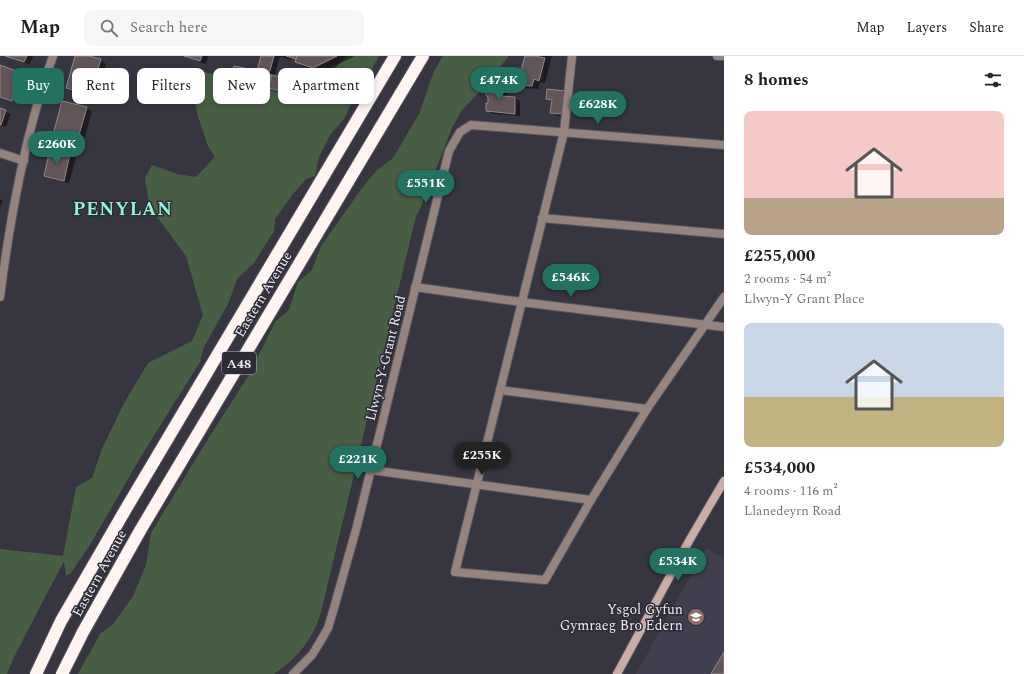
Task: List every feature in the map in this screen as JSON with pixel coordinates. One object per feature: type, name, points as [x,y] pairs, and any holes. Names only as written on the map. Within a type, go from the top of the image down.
[{"type":"highway","name":"Eastern Avenue","points":[[36,674],[61,621],[126,507],[395,56]]},
{"type":"highway","name":"Eastern Avenue","points":[[62,674],[83,632],[141,529],[423,56]]},
{"type":"street","points":[[0,297],[24,161],[36,109],[53,56]]},
{"type":"street","points":[[572,56],[564,132],[455,572],[545,580],[591,500],[647,409],[724,297]]},
{"type":"street","points":[[718,56],[724,56]]},
{"type":"street","name":"Llwyn-Y-Grant Road","points":[[293,674],[312,655],[328,628],[371,470],[449,151],[460,132],[471,125],[564,132]]},
{"type":"street","points":[[564,132],[724,145]]},
{"type":"street","points":[[0,153],[24,161]]},
{"type":"street","points":[[542,218],[724,234]]},
{"type":"street","points":[[415,287],[521,302],[724,327]]},
{"type":"street","points":[[500,390],[647,409]]},
{"type":"street","points":[[371,470],[591,500]]},
{"type":"street","points":[[617,674],[688,541],[724,481]]},
{"type":"shaded area","name":"Ysgol Gyfun Gymraeg Bro Edern","points":[[706,548],[724,559],[724,674],[636,674]]},
{"type":"green space","points":[[346,56],[379,56],[372,68],[336,68]]},
{"type":"green space","points":[[443,56],[509,56],[484,87],[461,111],[452,128],[421,207],[416,216],[321,612],[309,640],[290,662],[274,674],[78,674],[100,634],[113,624],[133,596],[146,565],[151,533],[249,375],[275,322],[289,310],[298,282],[312,270],[321,246],[362,188],[376,171],[393,158],[419,114],[434,71]]},
{"type":"green space","points":[[205,72],[213,74],[213,104],[270,104],[270,90],[278,92],[278,104],[351,104],[344,119],[330,135],[319,157],[315,176],[306,179],[293,194],[275,219],[274,231],[254,263],[237,279],[229,302],[203,349],[200,362],[143,453],[91,543],[71,573],[66,576],[64,561],[14,657],[7,674],[0,674],[0,549],[63,556],[76,487],[92,478],[102,449],[123,405],[148,363],[192,341],[203,315],[186,256],[149,206],[145,178],[152,165],[177,174],[196,177],[215,157],[207,144],[196,104],[205,104]]},
{"type":"building","points":[[5,56],[27,56],[24,62]]},
{"type":"building","points":[[75,56],[89,56],[101,59],[98,68],[72,68],[72,90],[66,88]]},
{"type":"building","points":[[184,56],[202,56],[200,61]]},
{"type":"building","points":[[261,56],[274,56],[270,70],[270,68],[258,68]]},
{"type":"building","points":[[286,56],[297,56],[296,59]]},
{"type":"building","points":[[297,56],[337,56],[313,68],[295,62]]},
{"type":"building","points":[[525,56],[545,58],[539,81],[534,79],[532,86],[517,85]]},
{"type":"building","points":[[0,65],[12,69],[12,101],[0,97]]},
{"type":"building","points":[[234,66],[244,68],[234,68]]},
{"type":"building","points":[[272,75],[278,76],[278,90],[270,88]]},
{"type":"building","points":[[488,86],[502,86],[502,96],[515,97],[515,114],[486,111],[488,97],[485,89],[488,89]]},
{"type":"building","points":[[547,89],[565,91],[561,114],[550,113],[552,100],[546,99]]},
{"type":"building","points":[[64,101],[87,107],[77,142],[53,135],[61,104],[64,104]]},
{"type":"building","points":[[0,108],[6,110],[1,125],[0,125]]},
{"type":"building","points":[[50,149],[70,154],[64,181],[44,176]]},
{"type":"building","points":[[724,652],[724,674],[711,674]]},
{"type":"place","name":"Ysgol Gyfun Gymraeg Bro Edern","points":[[696,617]]},
{"type":"district","name":"PENYLAN","points":[[123,209]]}]
